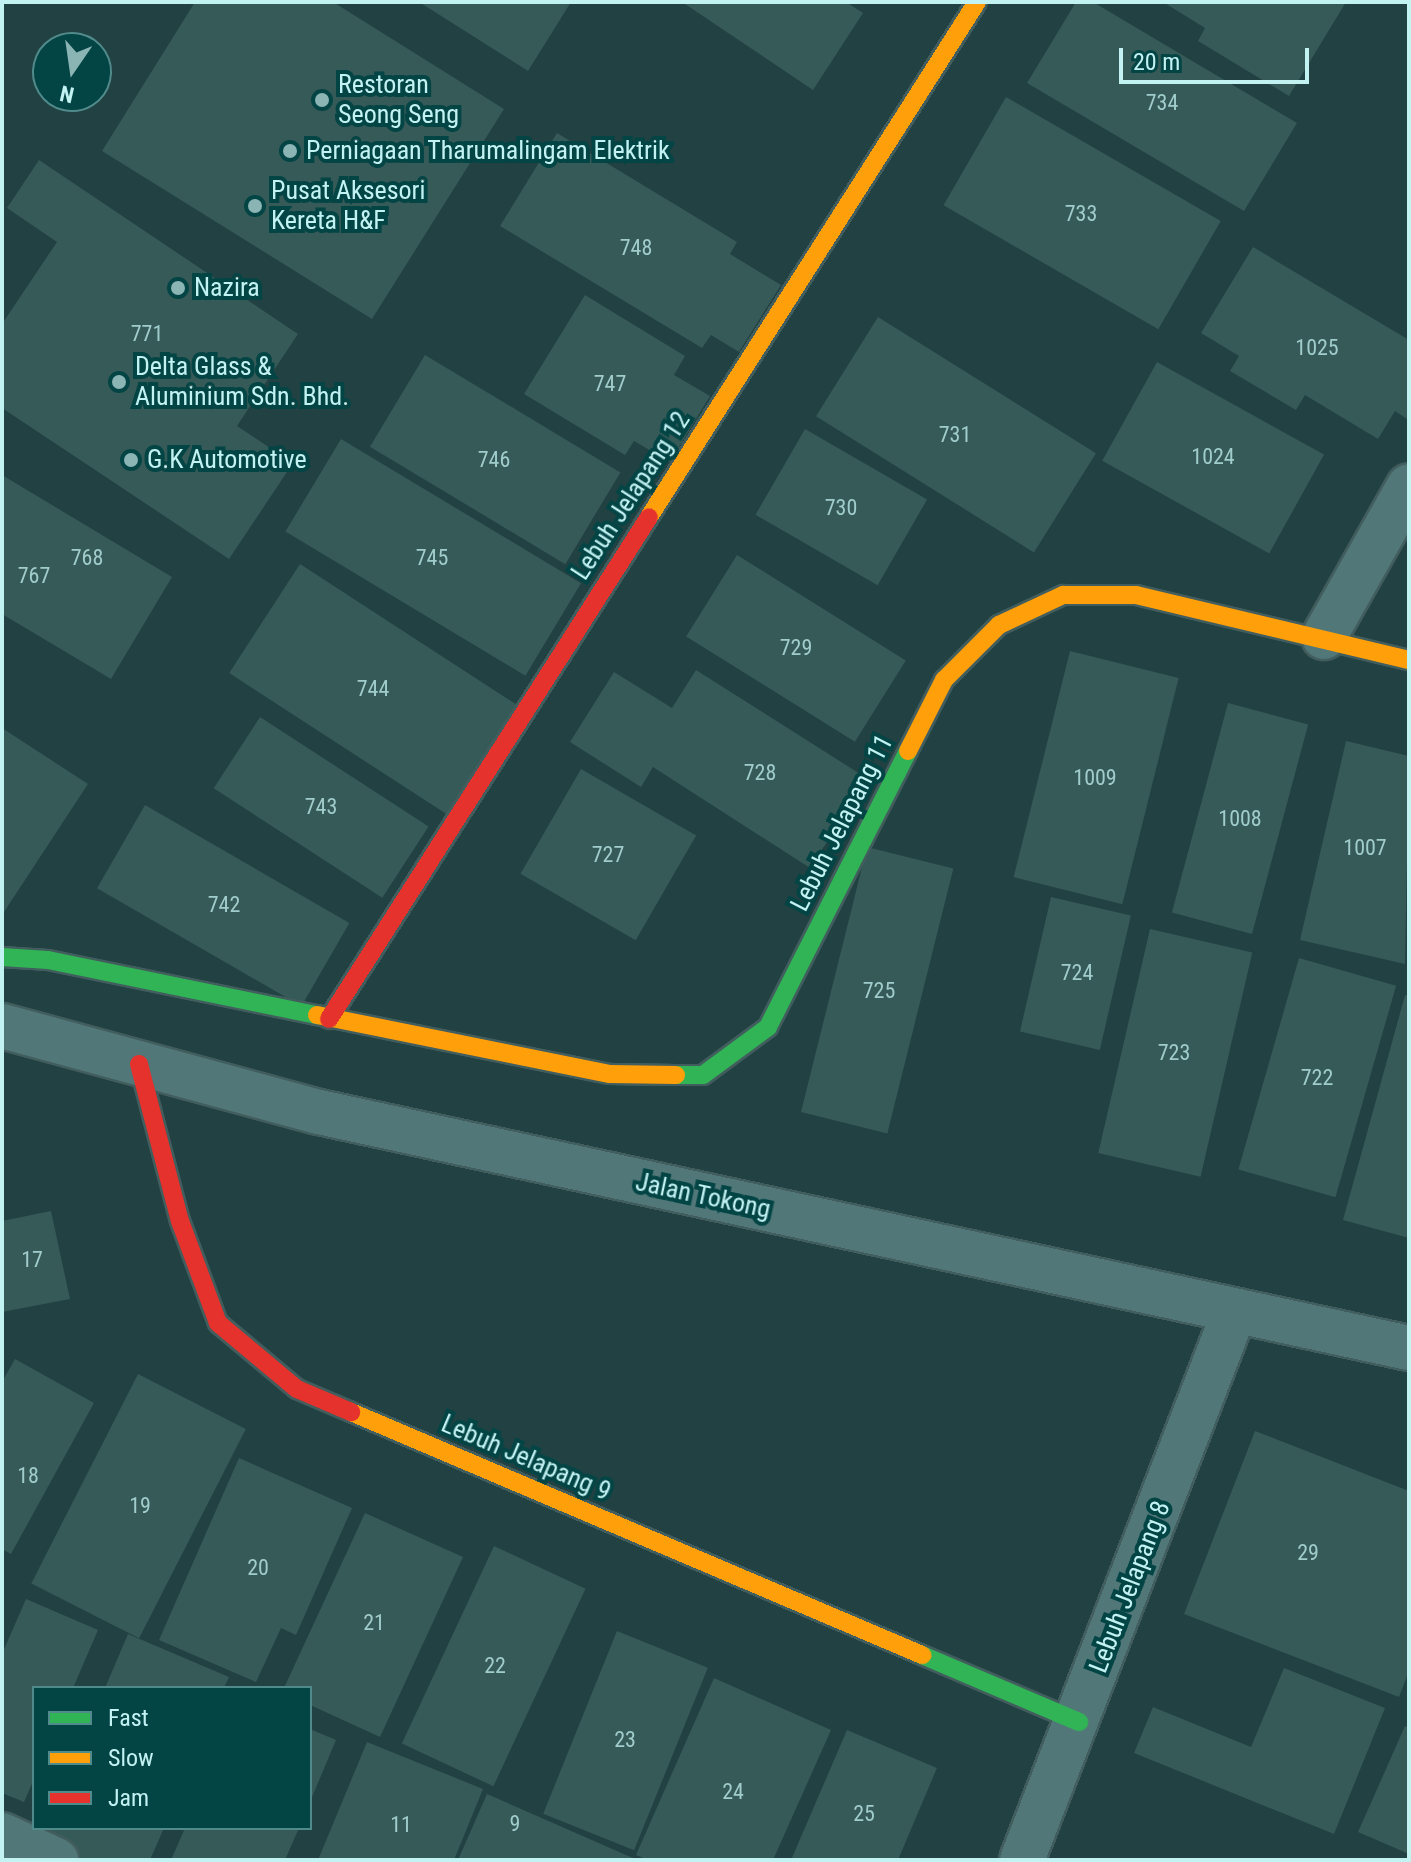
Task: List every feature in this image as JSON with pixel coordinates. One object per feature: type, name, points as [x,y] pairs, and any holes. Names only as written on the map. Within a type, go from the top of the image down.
[{"type":"street","name":"Lebuh Jelapang 12","points":[[329,1019],[977,2]]},
{"type":"street","points":[[1324,637],[1409,486]]},
{"type":"street","name":"Lebuh Jelapang 11","points":[[2,957],[48,960],[610,1074],[703,1075],[768,1027],[944,680],[999,625],[1063,595],[1136,595],[1324,637],[1409,660]]},
{"type":"street","name":"Jalan Tokong","points":[[2,1026],[319,1112],[1234,1313],[1409,1348]]},
{"type":"street","name":"Lebuh Jelapang 9","points":[[139,1064],[180,1221],[218,1323],[297,1389],[1079,1722]]},
{"type":"street","name":"Lebuh Jelapang 8","points":[[1022,1860],[1079,1722],[1234,1313]]},
{"type":"street","points":[[2,1835],[56,1860]]},
{"type":"building","points":[[195,2],[333,2],[504,109],[372,319],[102,151]]},
{"type":"building","points":[[419,2],[571,2],[528,71]]},
{"type":"building","points":[[682,2],[846,2],[863,13],[813,90]]},
{"type":"building","points":[[1076,2],[1093,2],[1297,123],[1244,211],[1027,83]]},
{"type":"building","points":[[1163,2],[1346,2],[1289,96],[1198,41],[1205,28]]},
{"type":"building","points":[[1006,97],[1221,221],[1158,329],[944,205]]},
{"type":"building","points":[[557,133],[737,242],[730,254],[781,285],[739,352],[711,335],[702,348],[500,226]]},
{"type":"building","points":[[39,160],[298,334],[237,426],[293,463],[229,559],[2,408],[2,324],[57,242],[7,208]]},
{"type":"building","points":[[1253,247],[1409,340],[1407,419],[1395,411],[1378,439],[1305,395],[1296,410],[1230,371],[1239,356],[1201,333]]},
{"type":"building","points":[[585,295],[685,356],[674,375],[710,396],[670,462],[634,441],[625,455],[524,394]]},
{"type":"building","points":[[878,317],[1096,453],[1034,552],[816,416]]},
{"type":"building","points":[[425,355],[620,472],[565,564],[370,447]]},
{"type":"building","points":[[1157,362],[1324,455],[1269,553],[1102,461]]},
{"type":"building","points":[[805,429],[927,500],[878,585],[756,515]]},
{"type":"building","points":[[341,439],[581,583],[525,676],[285,532]]},
{"type":"building","points":[[2,475],[172,577],[111,679],[2,614]]},
{"type":"building","points":[[737,555],[906,660],[855,742],[686,636]]},
{"type":"building","points":[[300,564],[517,705],[446,814],[229,673]]},
{"type":"building","points":[[1070,651],[1179,678],[1122,904],[1014,877]]},
{"type":"building","points":[[696,670],[868,779],[810,868],[653,767],[641,787],[570,742],[614,672],[672,708]]},
{"type":"building","points":[[1228,703],[1308,724],[1252,934],[1172,913]]},
{"type":"building","points":[[260,717],[429,826],[382,898],[214,788]]},
{"type":"building","points":[[2,728],[88,784],[2,915]]},
{"type":"building","points":[[1346,741],[1409,756],[1405,964],[1300,940]]},
{"type":"building","points":[[581,769],[696,836],[636,940],[520,874]]},
{"type":"building","points":[[145,805],[349,923],[301,1006],[97,888]]},
{"type":"building","points":[[867,847],[953,869],[887,1133],[801,1112]]},
{"type":"building","points":[[1051,897],[1131,915],[1100,1050],[1020,1031]]},
{"type":"building","points":[[1150,929],[1252,953],[1201,1177],[1098,1153]]},
{"type":"building","points":[[1299,958],[1396,986],[1335,1197],[1238,1169]]},
{"type":"building","points":[[1405,995],[1409,996],[1409,1238],[1343,1220]]},
{"type":"building","points":[[51,1211],[70,1299],[2,1312],[2,1221]]},
{"type":"building","points":[[15,1359],[94,1403],[11,1554],[2,1549],[2,1382]]},
{"type":"building","points":[[138,1374],[246,1429],[139,1638],[31,1583]]},
{"type":"building","points":[[1255,1431],[1409,1491],[1409,1671],[1399,1697],[1184,1614]]},
{"type":"building","points":[[239,1458],[352,1508],[296,1635],[281,1628],[256,1682],[159,1640]]},
{"type":"building","points":[[365,1513],[463,1557],[380,1737],[312,1706],[312,1686],[285,1686]]},
{"type":"building","points":[[494,1546],[586,1589],[493,1786],[402,1744]]},
{"type":"building","points":[[26,1599],[98,1630],[74,1686],[32,1686],[32,1784],[24,1802],[2,1793],[2,1654]]},
{"type":"building","points":[[617,1631],[708,1668],[634,1850],[543,1814]]},
{"type":"building","points":[[128,1634],[229,1677],[225,1686],[106,1686]]},
{"type":"building","points":[[1284,1668],[1385,1708],[1334,1834],[1134,1753],[1153,1707],[1251,1747]]},
{"type":"building","points":[[714,1678],[831,1730],[773,1860],[648,1860],[636,1855]]},
{"type":"building","points":[[1405,1726],[1409,1728],[1409,1854],[1358,1832]]},
{"type":"building","points":[[312,1730],[336,1740],[312,1797]]},
{"type":"building","points":[[847,1730],[937,1768],[898,1860],[791,1860]]},
{"type":"building","points":[[367,1742],[483,1789],[454,1860],[318,1860]]},
{"type":"building","points":[[487,1794],[626,1855],[638,1860],[458,1860]]},
{"type":"building","points":[[42,1830],[163,1830],[150,1860],[60,1860],[34,1849]]},
{"type":"building","points":[[184,1830],[298,1830],[285,1860],[171,1860]]},
{"type":"traffic: fast","points":[[676,1075],[703,1075],[768,1027],[908,751]]},
{"type":"traffic: fast","points":[[2,957],[48,960],[317,1015]]},
{"type":"traffic: fast","points":[[922,1655],[1079,1722]]},
{"type":"traffic: slow","points":[[649,517],[977,2]]},
{"type":"traffic: slow","points":[[908,751],[944,680],[999,625],[1063,595],[1136,595],[1409,660]]},
{"type":"traffic: slow","points":[[317,1015],[610,1074],[676,1075]]},
{"type":"traffic: slow","points":[[351,1412],[922,1655]]},
{"type":"traffic: jam","points":[[329,1019],[649,517]]},
{"type":"traffic: jam","points":[[139,1064],[180,1221],[218,1323],[297,1389],[351,1412]]},
{"type":"place","name":"Restoran Seong Seng","points":[[322,100]]},
{"type":"place","name":"Perniagaan Tharumalingam Elektrik","points":[[290,151]]},
{"type":"place","name":"Pusat Aksesori Kereta H&F","points":[[255,206]]},
{"type":"place","name":"Nazira","points":[[178,288]]},
{"type":"place","name":"Delta Glass & Aluminium Sdn. Bhd.","points":[[119,382]]},
{"type":"place","name":"G.K Automotive","points":[[131,460]]}]
